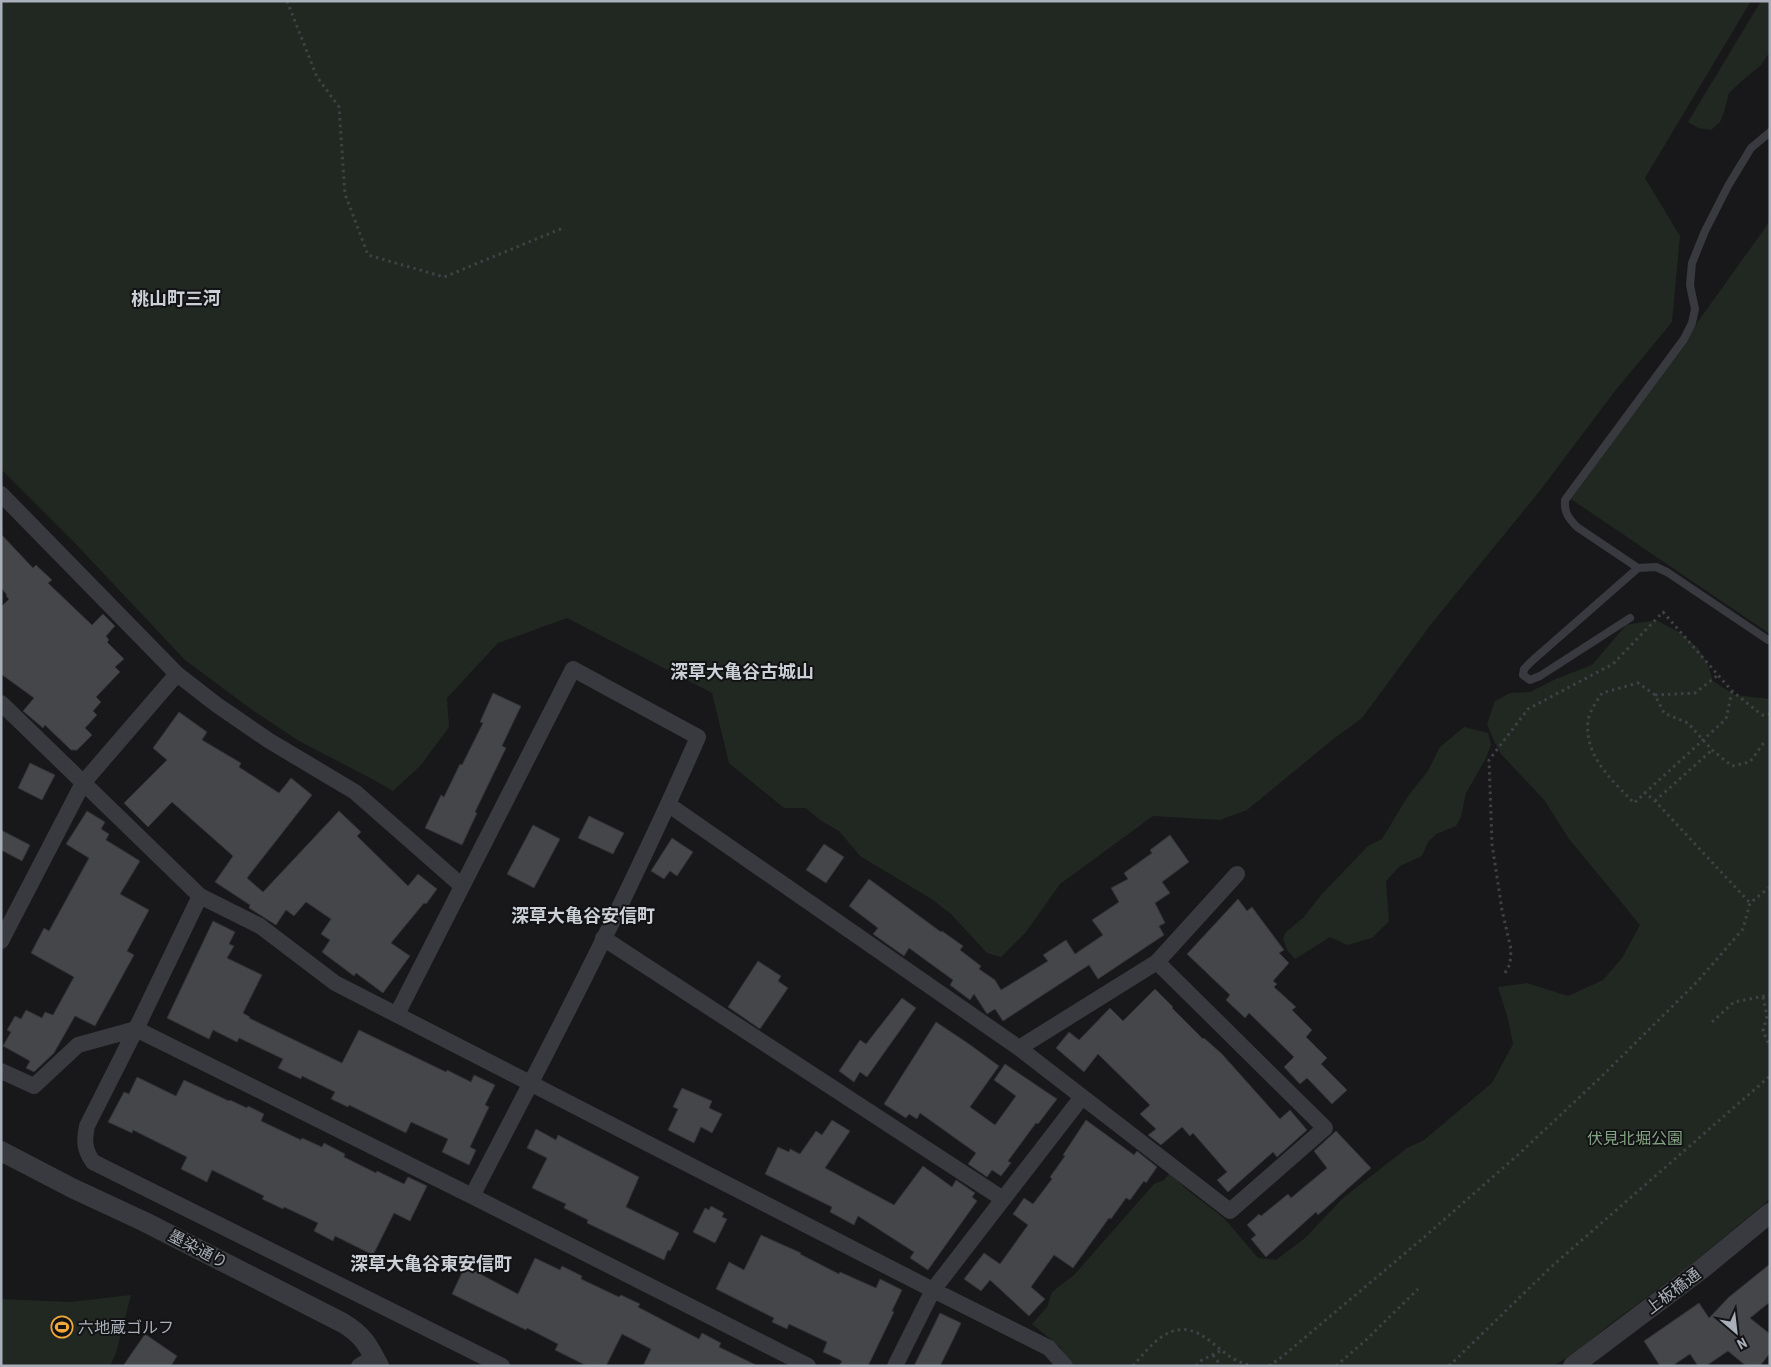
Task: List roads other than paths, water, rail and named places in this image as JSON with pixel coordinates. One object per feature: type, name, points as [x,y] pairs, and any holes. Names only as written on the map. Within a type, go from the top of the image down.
[{"type":"street","points":[[1,494],[177,674],[217,705],[268,740],[355,792],[462,886]]},
{"type":"street","points":[[396,1014],[573,669],[698,737],[669,805],[531,1084],[472,1196]]},
{"type":"street","points":[[1,941],[82,783],[177,674]]},
{"type":"street","points":[[1,703],[200,896],[260,926],[335,983],[1049,1348],[1065,1366]]},
{"type":"street","points":[[669,805],[1019,1048],[1230,1211],[1325,1128],[1157,962]]},
{"type":"street","points":[[1019,1048],[1157,962],[1237,874]]},
{"type":"street","points":[[200,896],[87,1126],[84,1141],[85,1148],[93,1162],[502,1366]]},
{"type":"street","points":[[603,938],[1003,1198]]},
{"type":"street","points":[[1,1071],[34,1086],[78,1045],[136,1029],[808,1366]]},
{"type":"street","points":[[894,1366],[933,1290],[1082,1096]]},
{"type":"street","name":"墨染通り","points":[[1,1151],[356,1330],[365,1341],[371,1363]]},
{"type":"street","name":"上板橋通","points":[[1573,1366],[1703,1268],[1770,1213]]},
{"type":"lane","points":[[1768,640],[1667,572],[1656,567],[1638,568],[1577,527],[1568,518],[1564,508],[1565,500],[1684,339],[1692,323],[1695,309],[1690,285],[1692,263],[1705,230],[1751,148],[1770,132]]},
{"type":"lane","points":[[1630,618],[1540,676],[1530,680],[1523,674],[1524,669],[1533,660],[1638,568]]},
{"type":"place","name":"六地蔵ゴルフ","points":[[62,1327]]},
{"type":"district","name":"桃山町三河","points":[[176,298]]},
{"type":"district","name":"深草大亀谷古城山","points":[[742,671]]},
{"type":"district","name":"深草大亀谷安信町","points":[[583,915]]},
{"type":"district","name":"深草大亀谷東安信町","points":[[431,1263]]},
{"type":"park label","name":"伏見北堀公園","points":[[1635,1138]]}]
